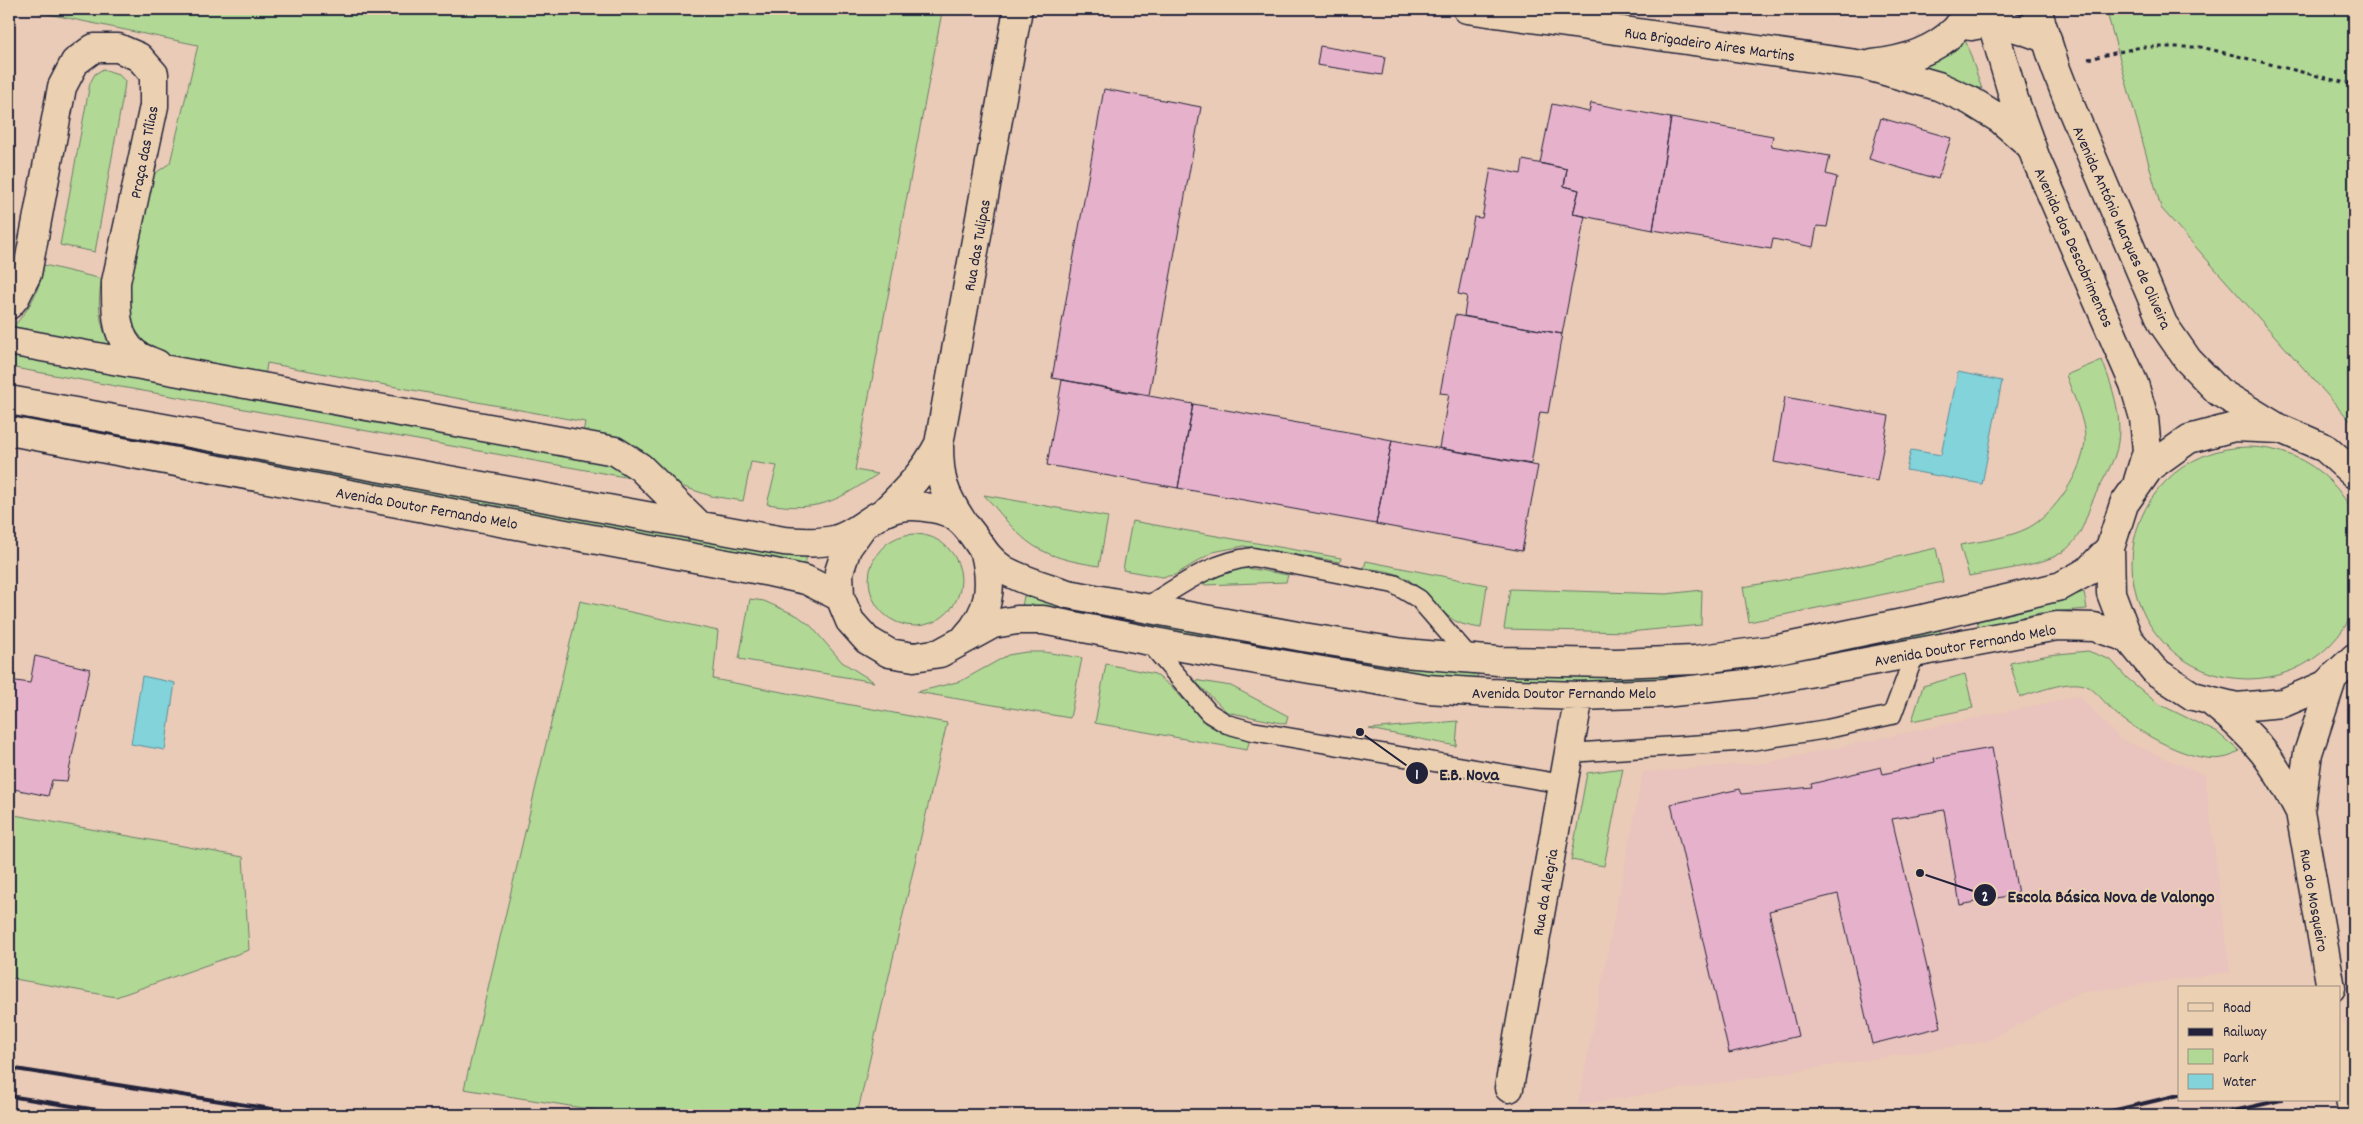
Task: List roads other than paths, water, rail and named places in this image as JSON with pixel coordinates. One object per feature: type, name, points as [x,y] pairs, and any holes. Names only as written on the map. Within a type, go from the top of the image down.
[{"type":"street","name":"Rua das Tulipas","points":[[939,444],[1018,9]]},
{"type":"street","name":"Rua Brigadeiro Aires Martins","points":[[1467,9],[1864,66],[1938,86],[1971,101],[2000,119],[2031,146]]},
{"type":"street","name":"Avenida António Marques de Oliveira","points":[[2037,9],[2056,69],[2163,324],[2188,360],[2219,392],[2281,429]]},
{"type":"street","name":"Rua Brigadeiro Aires Martins","points":[[1864,66],[1897,62],[1928,49],[1962,20],[1983,23],[1991,16],[2046,39]]},
{"type":"street","name":"Avenida dos Descobrimentos","points":[[1991,16],[2014,99],[2031,146],[2071,244],[2134,384],[2144,418],[2147,451],[2136,486]]},
{"type":"street","name":"Praça das Tílias","points":[[9,305],[27,274],[62,88],[75,62],[94,48],[118,48],[139,57],[154,74],[154,106],[116,282],[120,333],[135,354],[168,370]]},
{"type":"street","points":[[9,341],[615,451],[640,467],[699,525]]},
{"type":"street","name":"Avenida Doutor Fernando Melo","points":[[9,400],[784,540],[811,542],[835,540],[873,520],[908,506],[949,512],[973,532],[985,553],[990,577],[988,601],[978,624],[961,641]]},
{"type":"street","points":[[2354,474],[2325,448],[2281,429],[2234,427],[2188,439],[2150,467],[2136,486],[2124,504],[2110,548],[2111,593],[2128,638],[2155,672],[2193,696],[2237,706],[2283,703],[2325,685],[2354,658]]},
{"type":"street","name":"Avenida Doutor Fernando Melo","points":[[9,431],[770,572],[806,580],[840,598]]},
{"type":"street","points":[[873,520],[908,489],[928,464],[939,444]]},
{"type":"street","points":[[939,444],[939,470],[946,496],[962,521]]},
{"type":"street","name":"Avenida Doutor Fernando Melo","points":[[873,520],[847,548],[839,572],[840,598],[850,621],[867,640],[889,653],[914,657],[940,653],[993,624],[1017,620],[1042,620],[1428,688],[1489,693],[1579,696],[1664,693],[1755,683],[1916,651],[2057,626],[2094,627],[2128,638]]},
{"type":"street","name":"Avenida Doutor Fernando Melo","points":[[985,553],[1004,569],[1033,583],[1068,594],[1312,639],[1404,653],[1471,659],[1616,664],[1695,660],[1778,649],[1922,619],[2060,586],[2088,571],[2110,548]]},
{"type":"street","name":"Rua do Mosqueiro","points":[[2300,812],[2308,752],[2333,677]]},
{"type":"street","name":"Rua da Alegria","points":[[1508,1088],[1579,696]]},
{"type":"street","name":"Rua do Mosqueiro","points":[[2209,700],[2241,725],[2265,751],[2282,777],[2300,812],[2331,986]]},
{"type":"street","points":[[2340,1043],[2353,1115]]},
{"type":"lane","name":"Avenida Doutor Fernando Melo","points":[[1144,608],[1211,566],[1231,559],[1253,557],[1394,584],[1419,599],[1471,659]]},
{"type":"lane","points":[[1147,640],[1209,713],[1227,724],[1252,731],[1563,784]]},
{"type":"lane","points":[[1569,753],[1752,741],[1827,729],[1892,715],[1916,651]]},
{"type":"water","points":[[1958,372],[2002,381],[1982,484],[1906,470],[1911,450],[1941,455]]},
{"type":"water","points":[[142,676],[175,683],[165,750],[131,744]]},
{"type":"railway","points":[[2340,1057],[2354,1053]]},
{"type":"railway","points":[[9,1068],[310,1115]]},
{"type":"railway","points":[[2340,1086],[2354,1083]]},
{"type":"railway","points":[[2095,1115],[2178,1095]]},
{"type":"railway","points":[[9,1096],[129,1115]]},
{"type":"railway","points":[[2217,1115],[2272,1102]]},
{"type":"place","name":"E.B. Nova","points":[[1360,732]]},
{"type":"place","name":"Escola Básica Nova de Valongo","points":[[1920,873]]}]
